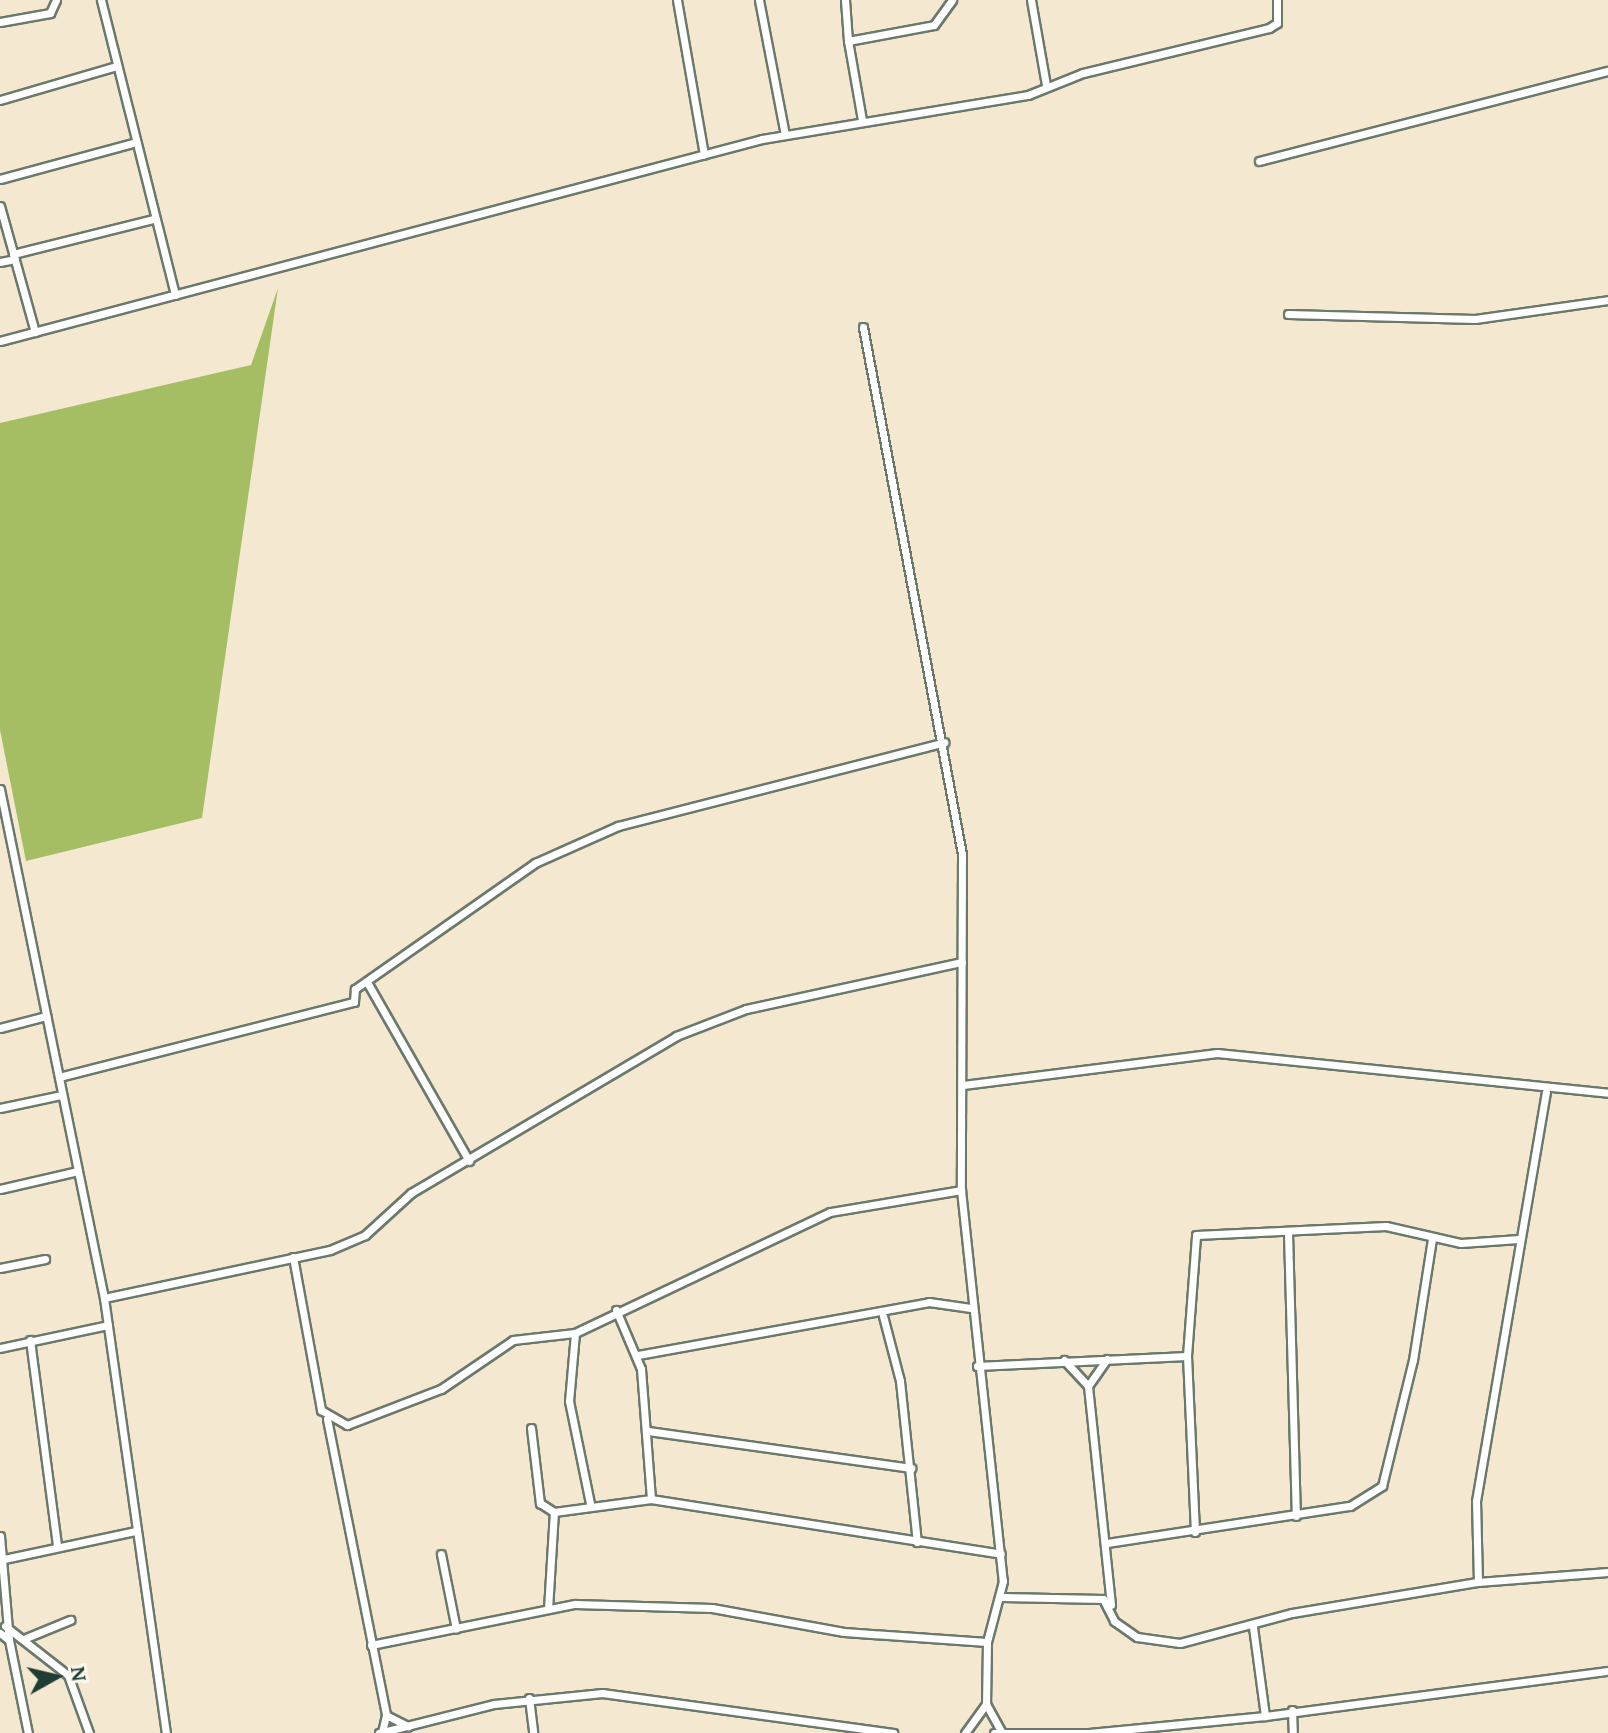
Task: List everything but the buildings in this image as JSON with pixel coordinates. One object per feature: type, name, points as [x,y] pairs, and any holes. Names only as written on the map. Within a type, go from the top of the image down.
[{"type":"street","points":[[0,22],[50,13],[56,0]]},
{"type":"street","points":[[101,0],[153,219],[175,295]]},
{"type":"street","points":[[677,0],[704,155]]},
{"type":"street","points":[[759,0],[785,135]]},
{"type":"street","points":[[845,0],[848,41],[862,120]]},
{"type":"street","points":[[848,41],[934,25],[952,0]]},
{"type":"street","points":[[1031,0],[1046,85]]},
{"type":"street","points":[[0,341],[785,135],[862,120],[976,105],[1269,28],[1277,23],[1277,0]]},
{"type":"street","points":[[0,100],[116,66]]},
{"type":"street","points":[[1259,161],[1608,71]]},
{"type":"street","points":[[0,179],[136,142]]},
{"type":"street","points":[[0,206],[35,332]]},
{"type":"street","points":[[0,262],[153,219]]},
{"type":"street","points":[[1288,314],[1475,319],[1608,300]]},
{"type":"street","points":[[863,327],[944,742],[962,854],[961,1190],[977,1366],[1001,1554],[1002,1597],[987,1642],[986,1704],[1002,1733]]},
{"type":"street","points":[[59,1077],[287,1024],[354,1002],[355,989],[568,846],[702,799],[944,742]]},
{"type":"street","points":[[0,789],[4,825],[104,1298],[166,1733]]},
{"type":"street","points":[[104,1298],[293,1257],[365,1235],[411,1193],[469,1161],[630,1059],[708,1021],[962,962]]},
{"type":"street","points":[[367,982],[469,1161]]},
{"type":"street","points":[[0,1028],[46,1016]]},
{"type":"street","points":[[963,1085],[1217,1053],[1486,1079],[1546,1092],[1608,1093]]},
{"type":"street","points":[[1478,1582],[1476,1501],[1546,1092]]},
{"type":"street","points":[[0,1108],[61,1095]]},
{"type":"street","points":[[0,1189],[78,1171]]},
{"type":"street","points":[[327,1419],[347,1425],[441,1389],[524,1335],[575,1333],[616,1310],[830,1212],[961,1190]]},
{"type":"street","points":[[1195,1532],[1187,1356],[1196,1235],[1386,1226],[1432,1239],[1519,1239]]},
{"type":"street","points":[[1288,1233],[1296,1516]]},
{"type":"street","points":[[1107,1543],[1350,1506],[1382,1486],[1413,1360],[1432,1239]]},
{"type":"street","points":[[293,1257],[386,1715],[381,1733]]},
{"type":"street","points":[[0,1268],[45,1259]]},
{"type":"street","points":[[638,1355],[883,1316],[929,1302],[971,1308]]},
{"type":"street","points":[[616,1310],[638,1355],[648,1431],[651,1499]]},
{"type":"street","points":[[883,1316],[911,1468],[917,1542]]},
{"type":"street","points":[[0,1348],[108,1325]]},
{"type":"street","points":[[575,1333],[569,1401],[590,1503]]},
{"type":"street","points":[[30,1340],[57,1546]]},
{"type":"street","points":[[977,1366],[1187,1356]]},
{"type":"street","points":[[1088,1386],[1108,1358]]},
{"type":"street","points":[[1064,1360],[1088,1386],[1114,1621],[1155,1643],[1253,1627],[1478,1582],[1608,1572]]},
{"type":"street","points":[[531,1428],[540,1503],[554,1512],[590,1503],[651,1499],[1001,1554]]},
{"type":"street","points":[[648,1431],[911,1468]]},
{"type":"street","points":[[548,1609],[554,1512]]},
{"type":"street","points":[[4,1559],[136,1531]]},
{"type":"street","points":[[0,1536],[4,1559],[3,1629],[9,1640],[28,1733]]},
{"type":"street","points":[[441,1554],[456,1629]]},
{"type":"street","points":[[1002,1597],[1086,1595],[1111,1605]]},
{"type":"street","points":[[371,1645],[575,1604],[712,1608],[844,1632],[987,1642]]},
{"type":"street","points":[[24,1639],[70,1620]]},
{"type":"street","points":[[1253,1627],[1265,1716]]},
{"type":"street","points":[[3,1629],[24,1639],[68,1675],[89,1733]]},
{"type":"street","points":[[994,1733],[1089,1733],[1265,1716],[1292,1710],[1608,1671]]},
{"type":"street","points":[[381,1733],[529,1698],[630,1694],[799,1723],[893,1733]]},
{"type":"street","points":[[529,1698],[533,1733]]},
{"type":"street","points":[[965,1733],[986,1704]]},
{"type":"street","points":[[1292,1710],[1293,1733]]},
{"type":"street","points":[[386,1715],[408,1726]]},
{"type":"street","points":[[799,1723],[799,1733]]},
{"type":"green space","points":[[278,288],[202,818],[26,861],[0,730],[0,423],[251,365]]}]
